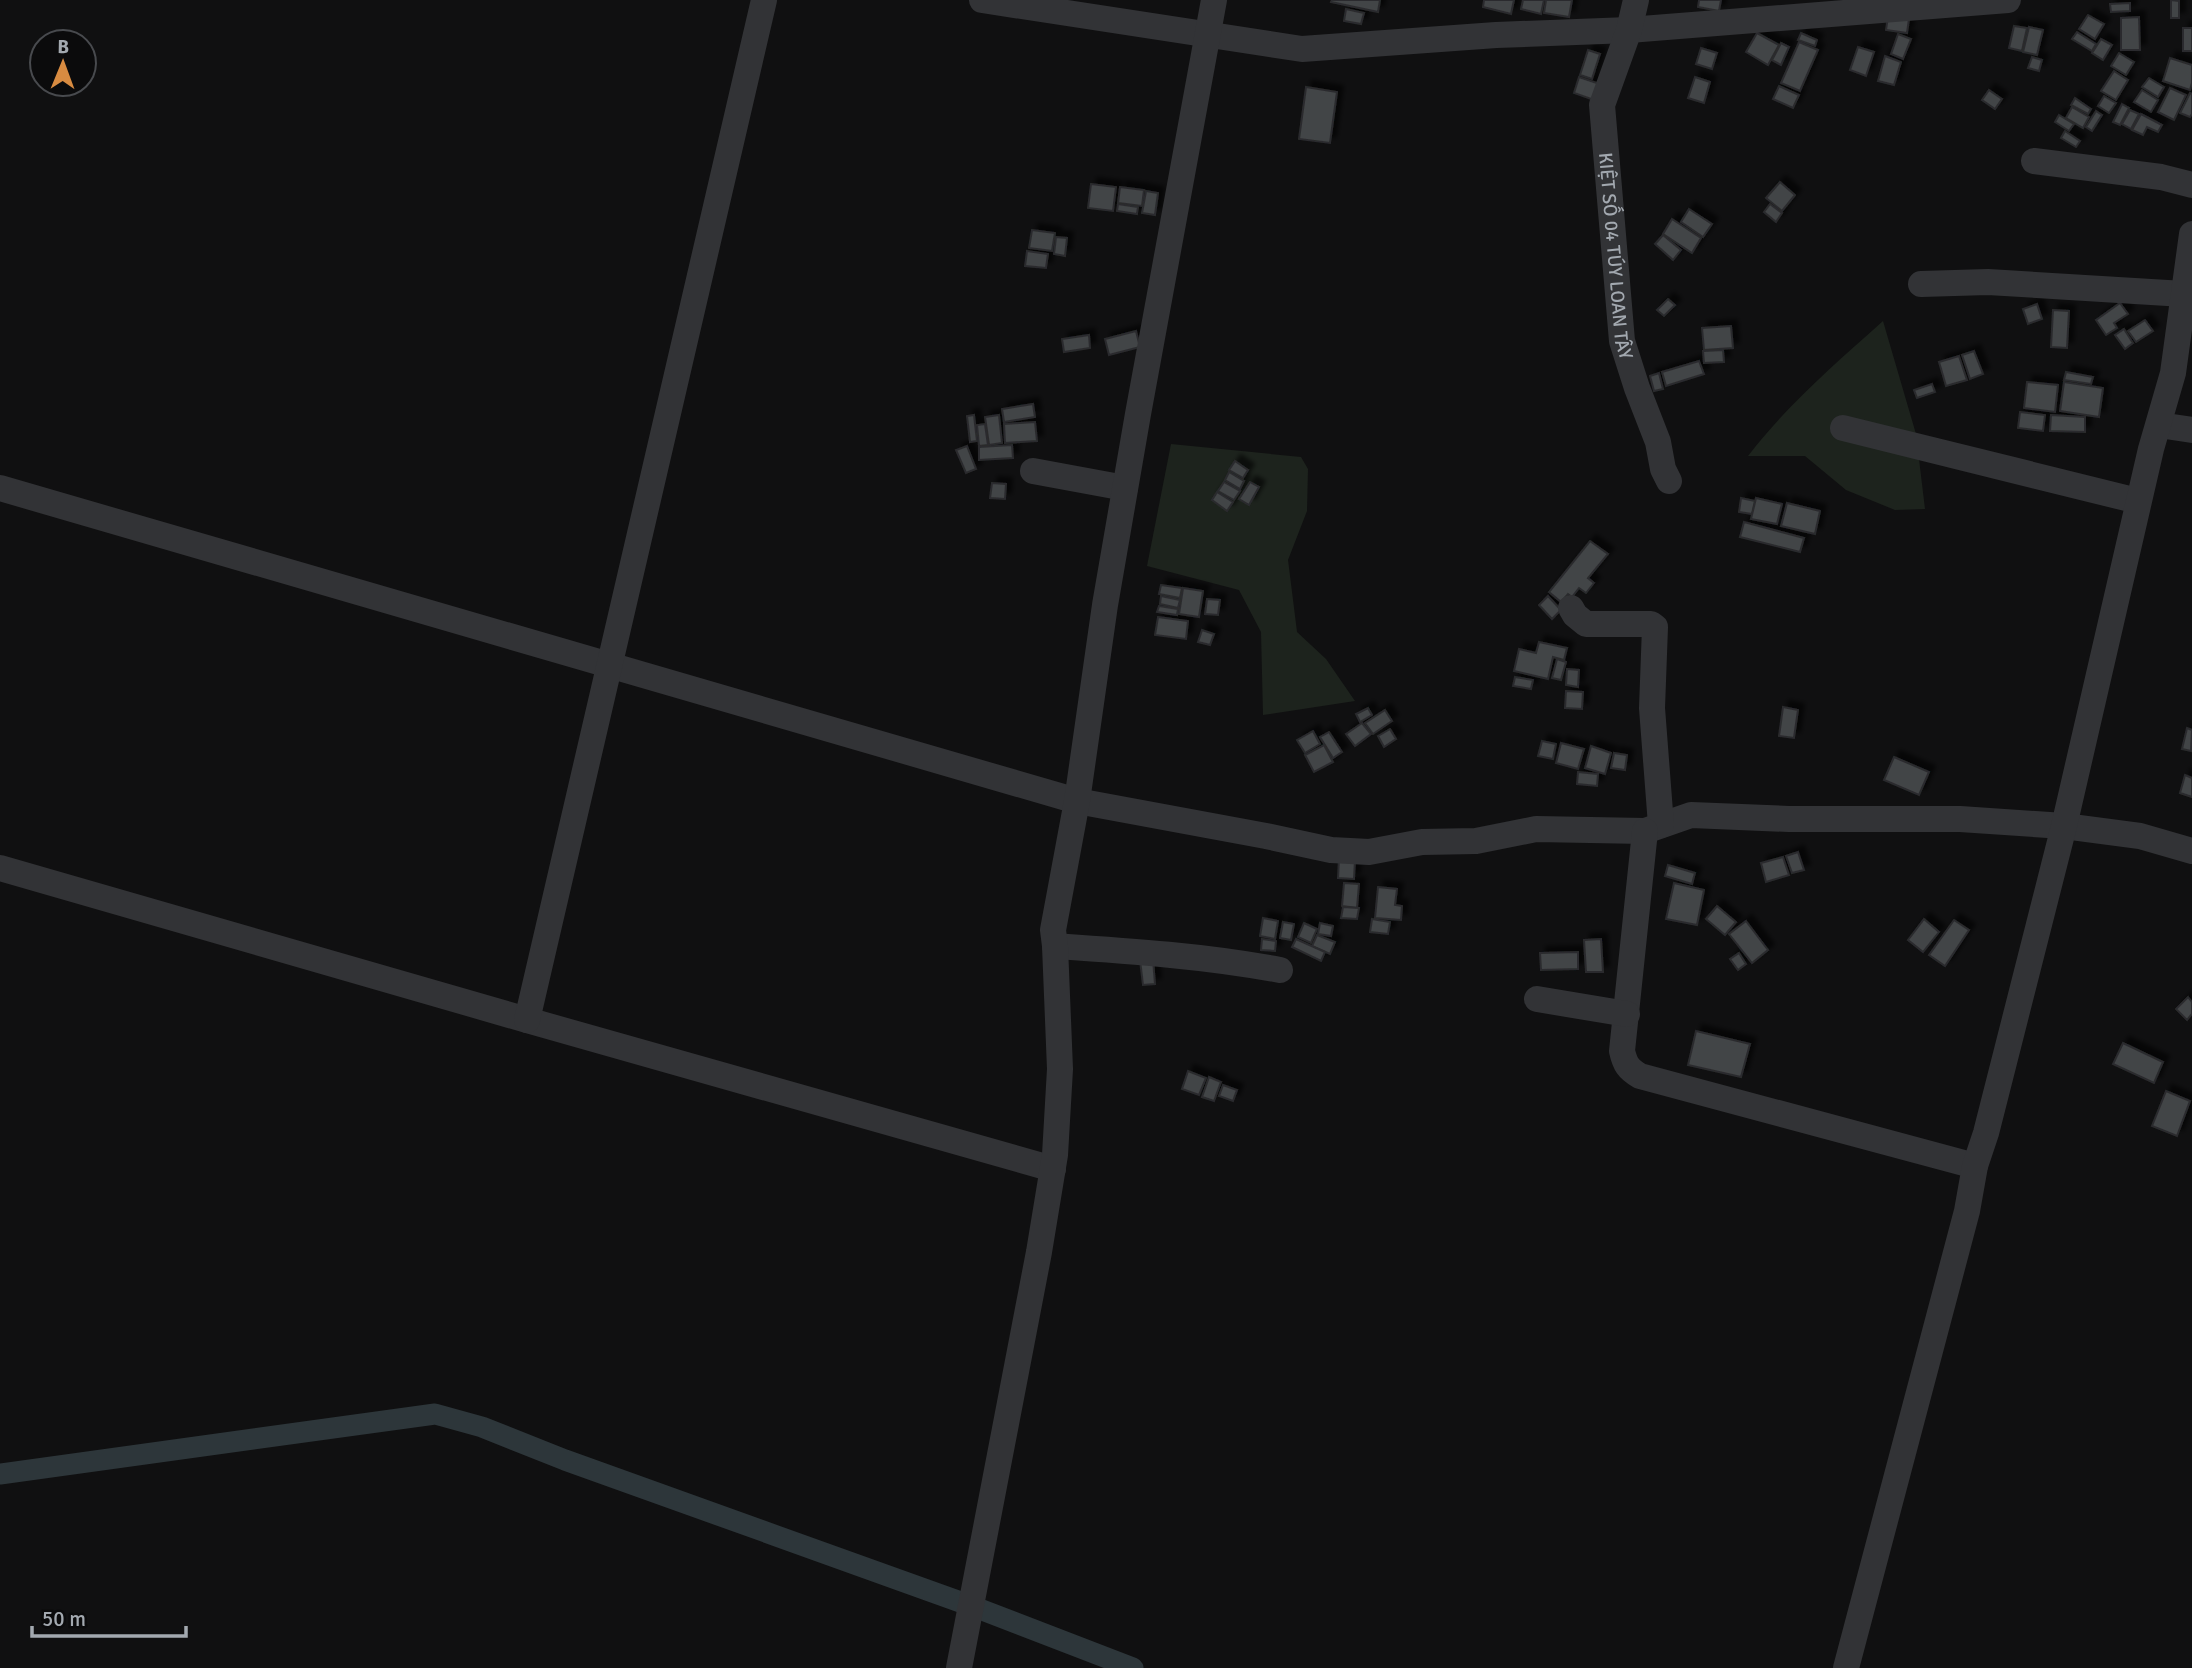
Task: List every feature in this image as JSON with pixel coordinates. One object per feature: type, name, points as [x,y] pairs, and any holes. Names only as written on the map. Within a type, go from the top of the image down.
[{"type":"street","points":[[527,1020],[764,0]]},
{"type":"street","points":[[982,0],[1302,49],[1496,35],[1629,30],[1913,4],[2008,0]]},
{"type":"street","points":[[959,1668],[1053,1168],[1060,1069],[1053,930],[1077,801],[1125,488],[1214,0]]},
{"type":"street","name":"KIỆT SỐ 04 TÚY LOAN TÂY","points":[[1636,0],[1629,30],[1602,105],[1622,341],[1669,481]]},
{"type":"street","points":[[2034,160],[2161,177],[2192,186]]},
{"type":"street","points":[[1846,1668],[1967,1211],[1975,1166],[1986,1133],[2064,826],[2138,500],[2173,373],[2192,234]]},
{"type":"street","points":[[1921,284],[1988,282],[2184,294]]},
{"type":"street","points":[[2159,425],[2192,430]]},
{"type":"street","points":[[1843,428],[2138,500]]},
{"type":"street","points":[[1032,471],[1125,488]]},
{"type":"street","points":[[0,488],[1077,801],[1331,850],[1369,852],[1422,842],[1476,841],[1536,829],[1653,828],[1691,815],[1789,820],[1960,819],[2064,826],[2140,836],[2192,851]]},
{"type":"street","points":[[1571,608],[1586,624],[1651,624],[1655,627],[1652,709],[1653,828],[1622,1051],[1629,1070],[1640,1076],[1975,1166]]},
{"type":"street","points":[[0,868],[1053,1168]]},
{"type":"street","points":[[1055,946],[1255,965],[1280,970]]},
{"type":"street","points":[[1537,999],[1626,1014]]},
{"type":"shaded area","points":[[1883,321],[1916,434],[1925,509],[1895,510],[1846,490],[1805,456],[1748,456],[1795,402]]},
{"type":"shaded area","points":[[1171,444],[1301,457],[1308,469],[1307,511],[1288,560],[1297,632],[1326,659],[1355,701],[1263,715],[1261,632],[1239,590],[1147,566]]},
{"type":"building","points":[[1380,0],[1378,12],[1331,2]]},
{"type":"building","points":[[1484,0],[1514,0],[1511,14],[1483,7]]},
{"type":"building","points":[[1523,0],[1544,0],[1541,14],[1521,9]]},
{"type":"building","points":[[1546,0],[1572,0],[1569,17],[1544,13]]},
{"type":"building","points":[[1699,0],[1721,0],[1719,11],[1698,7]]},
{"type":"building","points":[[2171,0],[2179,1],[2179,18],[2171,18]]},
{"type":"building","points":[[2130,3],[2130,11],[2111,12],[2110,4]]},
{"type":"building","points":[[1346,9],[1364,13],[1361,24],[1344,21]]},
{"type":"building","points":[[2088,15],[2104,24],[2095,39],[2079,29]]},
{"type":"building","points":[[1888,16],[1909,19],[1907,33],[1886,30]]},
{"type":"building","points":[[2139,17],[2140,50],[2121,50],[2121,18]]},
{"type":"building","points":[[2014,26],[2027,28],[2022,51],[2009,48]]},
{"type":"building","points":[[2029,27],[2043,30],[2037,55],[2023,52]]},
{"type":"building","points":[[2183,28],[2192,28],[2192,51],[2183,51]]},
{"type":"building","points":[[2077,32],[2096,44],[2092,51],[2072,39]]},
{"type":"building","points":[[1757,33],[1779,45],[1768,65],[1746,52]]},
{"type":"building","points":[[1801,33],[1817,40],[1815,46],[1798,40]]},
{"type":"building","points":[[1898,34],[1911,39],[1903,59],[1891,54]]},
{"type":"building","points":[[2101,39],[2112,45],[2103,60],[2092,53]]},
{"type":"building","points":[[1799,42],[1818,50],[1800,91],[1781,83]]},
{"type":"building","points":[[1781,43],[1789,47],[1781,65],[1772,60]]},
{"type":"building","points":[[1858,47],[1874,52],[1866,76],[1850,70]]},
{"type":"building","points":[[1701,48],[1717,53],[1712,69],[1696,64]]},
{"type":"building","points":[[1588,50],[1600,54],[1592,79],[1580,75]]},
{"type":"building","points":[[2119,53],[2134,62],[2126,75],[2111,66]]},
{"type":"building","points":[[1885,56],[1901,62],[1894,85],[1878,81]]},
{"type":"building","points":[[2032,57],[2042,60],[2039,71],[2028,68]]},
{"type":"building","points":[[2170,58],[2192,65],[2190,90],[2163,81]]},
{"type":"building","points":[[2114,71],[2128,80],[2116,100],[2101,91]]},
{"type":"building","points":[[1579,77],[1600,84],[1594,100],[1574,93]]},
{"type":"building","points":[[1695,77],[1710,82],[1704,103],[1688,98]]},
{"type":"building","points":[[2149,78],[2164,87],[2158,97],[2142,87]]},
{"type":"building","points":[[1779,86],[1799,95],[1793,108],[1773,99]]},
{"type":"building","points":[[1306,87],[1337,92],[1330,143],[1299,139]]},
{"type":"building","points":[[2170,88],[2186,95],[2174,120],[2158,112]]},
{"type":"building","points":[[1989,90],[2002,99],[1995,109],[1982,100]]},
{"type":"building","points":[[2142,90],[2158,100],[2151,112],[2134,102]]},
{"type":"building","points":[[2190,93],[2192,114],[2190,117],[2180,113]]},
{"type":"building","points":[[2104,96],[2116,103],[2109,113],[2098,106]]},
{"type":"building","points":[[2075,98],[2091,109],[2088,114],[2071,105]]},
{"type":"building","points":[[2122,104],[2129,108],[2120,125],[2113,122]]},
{"type":"building","points":[[2072,107],[2089,117],[2083,128],[2066,118]]},
{"type":"building","points":[[2130,110],[2139,114],[2131,129],[2122,124]]},
{"type":"building","points":[[2096,111],[2102,115],[2092,131],[2086,127]]},
{"type":"building","points":[[2141,114],[2162,125],[2158,132],[2147,127],[2143,135],[2132,130]]},
{"type":"building","points":[[2059,115],[2074,124],[2069,131],[2055,122]]},
{"type":"building","points":[[2065,131],[2080,141],[2076,147],[2061,138]]},
{"type":"building","points":[[1780,182],[1795,195],[1782,211],[1766,198]]},
{"type":"building","points":[[1091,184],[1116,187],[1113,211],[1088,208]]},
{"type":"building","points":[[1120,187],[1144,190],[1142,206],[1118,203]]},
{"type":"building","points":[[1146,191],[1158,193],[1155,215],[1142,213]]},
{"type":"building","points":[[1118,204],[1138,207],[1137,214],[1117,211]]},
{"type":"building","points":[[1770,204],[1782,213],[1776,222],[1764,212]]},
{"type":"building","points":[[1689,209],[1712,224],[1703,237],[1681,222]]},
{"type":"building","points":[[1672,219],[1701,238],[1692,253],[1663,234]]},
{"type":"building","points":[[1032,230],[1055,233],[1052,251],[1029,248]]},
{"type":"building","points":[[1663,235],[1681,250],[1673,260],[1655,244]]},
{"type":"building","points":[[1056,237],[1067,238],[1065,256],[1054,254]]},
{"type":"building","points":[[1027,251],[1048,254],[1046,268],[1025,266]]},
{"type":"building","points":[[1668,299],[1675,305],[1664,316],[1657,310]]},
{"type":"building","points":[[2120,303],[2128,314],[2114,323],[2117,328],[2106,335],[2096,320]]},
{"type":"building","points":[[2037,304],[2042,319],[2028,324],[2023,309]]},
{"type":"building","points":[[2053,310],[2069,311],[2067,348],[2051,347]]},
{"type":"building","points":[[2145,320],[2153,331],[2136,342],[2128,331]]},
{"type":"building","points":[[1731,326],[1733,348],[1704,350],[1702,328]]},
{"type":"building","points":[[2124,329],[2133,343],[2125,349],[2115,335]]},
{"type":"building","points":[[1136,331],[1140,347],[1109,355],[1105,339]]},
{"type":"building","points":[[1089,335],[1090,348],[1064,352],[1062,339]]},
{"type":"building","points":[[1723,350],[1724,362],[1704,363],[1703,351]]},
{"type":"building","points":[[1974,351],[1983,374],[1970,379],[1962,355]]},
{"type":"building","points":[[1959,356],[1967,380],[1946,386],[1939,362]]},
{"type":"building","points":[[1699,361],[1704,374],[1666,386],[1662,372]]},
{"type":"building","points":[[2066,372],[2093,377],[2091,384],[2064,380]]},
{"type":"building","points":[[1659,373],[1663,389],[1654,391],[1650,376]]},
{"type":"building","points":[[2027,382],[2058,385],[2055,412],[2024,408]]},
{"type":"building","points":[[2064,382],[2103,388],[2099,417],[2060,411]]},
{"type":"building","points":[[1932,384],[1935,392],[1917,398],[1914,390]]},
{"type":"building","points":[[1033,404],[1035,417],[1004,422],[1002,409]]},
{"type":"building","points":[[2020,412],[2045,415],[2043,431],[2018,428]]},
{"type":"building","points":[[974,415],[977,441],[970,442],[967,416]]},
{"type":"building","points":[[999,415],[1002,443],[989,445],[985,417]]},
{"type":"building","points":[[2051,415],[2085,417],[2085,432],[2050,431]]},
{"type":"building","points":[[1035,422],[1037,441],[1005,443],[1004,424]]},
{"type":"building","points":[[985,424],[988,445],[979,446],[977,425]]},
{"type":"building","points":[[1012,445],[1013,458],[979,460],[979,447]]},
{"type":"building","points":[[967,446],[976,469],[966,473],[956,450]]},
{"type":"building","points":[[1235,461],[1248,470],[1243,478],[1229,470]]},
{"type":"building","points":[[1229,472],[1244,481],[1240,489],[1225,480]]},
{"type":"building","points":[[1224,482],[1240,491],[1234,500],[1218,491]]},
{"type":"building","points":[[1250,482],[1259,487],[1249,505],[1239,499]]},
{"type":"building","points":[[992,483],[1006,484],[1005,499],[990,498]]},
{"type":"building","points":[[1217,492],[1233,502],[1227,511],[1212,500]]},
{"type":"building","points":[[1741,498],[1755,501],[1752,514],[1739,512]]},
{"type":"building","points":[[1756,498],[1782,504],[1777,524],[1751,519]]},
{"type":"building","points":[[1787,503],[1820,511],[1815,534],[1781,526]]},
{"type":"building","points":[[1744,522],[1804,538],[1800,552],[1740,537]]},
{"type":"building","points":[[1590,541],[1608,554],[1588,578],[1594,583],[1586,593],[1579,588],[1572,597],[1568,594],[1561,602],[1549,592]]},
{"type":"building","points":[[1161,585],[1182,588],[1180,598],[1159,594]]},
{"type":"building","points":[[1183,588],[1203,591],[1199,617],[1179,614]]},
{"type":"building","points":[[1161,596],[1180,600],[1178,608],[1160,604]]},
{"type":"building","points":[[1548,596],[1561,610],[1552,619],[1539,605]]},
{"type":"building","points":[[1207,599],[1220,600],[1218,615],[1205,614]]},
{"type":"building","points":[[1159,606],[1178,609],[1177,615],[1157,612]]},
{"type":"building","points":[[1158,617],[1188,621],[1186,639],[1155,635]]},
{"type":"building","points":[[1202,630],[1214,634],[1210,645],[1198,642]]},
{"type":"building","points":[[1539,642],[1567,648],[1564,660],[1553,657],[1548,679],[1514,671],[1519,649],[1536,653]]},
{"type":"building","points":[[1557,659],[1566,662],[1561,680],[1552,678]]},
{"type":"building","points":[[1567,669],[1579,670],[1578,687],[1566,685]]},
{"type":"building","points":[[1515,677],[1533,680],[1531,689],[1513,686]]},
{"type":"building","points":[[1566,691],[1583,692],[1582,709],[1565,708]]},
{"type":"building","points":[[1783,707],[1798,710],[1794,738],[1779,736]]},
{"type":"building","points":[[1368,708],[1372,715],[1360,722],[1356,714]]},
{"type":"building","points":[[1385,710],[1392,721],[1373,734],[1365,723]]},
{"type":"building","points":[[1362,723],[1371,734],[1355,746],[1346,734]]},
{"type":"building","points":[[2187,728],[2192,730],[2191,751],[2182,749]]},
{"type":"building","points":[[1390,729],[1396,739],[1384,747],[1378,736]]},
{"type":"building","points":[[1313,731],[1320,744],[1305,753],[1297,740]]},
{"type":"building","points":[[1329,732],[1342,752],[1333,758],[1320,737]]},
{"type":"building","points":[[1542,741],[1556,744],[1553,759],[1538,756]]},
{"type":"building","points":[[1561,743],[1584,749],[1578,769],[1556,763]]},
{"type":"building","points":[[1324,745],[1333,762],[1314,772],[1305,755]]},
{"type":"building","points":[[1591,746],[1611,753],[1605,774],[1585,768]]},
{"type":"building","points":[[1614,753],[1627,755],[1625,770],[1611,768]]},
{"type":"building","points":[[1894,757],[1929,772],[1919,795],[1884,780]]},
{"type":"building","points":[[1578,772],[1598,774],[1597,786],[1577,784]]},
{"type":"building","points":[[2185,775],[2192,778],[2192,797],[2180,793]]},
{"type":"building","points":[[1798,852],[1804,870],[1792,873],[1786,856]]},
{"type":"building","points":[[1783,857],[1789,875],[1766,882],[1761,863]]},
{"type":"building","points":[[1339,858],[1355,860],[1354,879],[1338,878]]},
{"type":"building","points":[[1668,865],[1695,873],[1692,884],[1665,876]]},
{"type":"building","points":[[1344,883],[1359,884],[1357,908],[1342,906]]},
{"type":"building","points":[[1674,883],[1704,890],[1697,925],[1666,919]]},
{"type":"building","points":[[1378,887],[1397,889],[1395,905],[1402,906],[1401,920],[1375,918]]},
{"type":"building","points":[[1717,906],[1736,922],[1725,935],[1706,919]]},
{"type":"building","points":[[1343,907],[1359,908],[1357,919],[1341,918]]},
{"type":"building","points":[[1263,918],[1278,921],[1275,939],[1260,936]]},
{"type":"building","points":[[1372,919],[1390,922],[1388,934],[1370,932]]},
{"type":"building","points":[[1924,919],[1939,932],[1923,952],[1908,940]]},
{"type":"building","points":[[1954,920],[1969,930],[1945,966],[1929,955]]},
{"type":"building","points":[[1746,921],[1768,950],[1752,963],[1729,934]]},
{"type":"building","points":[[1283,922],[1294,924],[1291,940],[1280,938]]},
{"type":"building","points":[[1304,923],[1317,929],[1311,943],[1298,937]]},
{"type":"building","points":[[1320,923],[1333,926],[1331,936],[1318,934]]},
{"type":"building","points":[[1317,935],[1335,942],[1330,954],[1312,946]]},
{"type":"building","points":[[1262,939],[1276,941],[1275,951],[1261,950]]},
{"type":"building","points":[[1296,939],[1325,952],[1321,961],[1292,947]]},
{"type":"building","points":[[1601,939],[1603,972],[1586,972],[1584,940]]},
{"type":"building","points":[[1578,952],[1578,969],[1541,970],[1540,953]]},
{"type":"building","points":[[1739,953],[1746,964],[1738,970],[1730,959]]},
{"type":"building","points":[[1153,959],[1155,984],[1143,985],[1140,960]]},
{"type":"building","points":[[2188,997],[2192,1002],[2192,1014],[2187,1020],[2176,1009]]},
{"type":"building","points":[[1696,1031],[1750,1044],[1741,1077],[1688,1065]]},
{"type":"building","points":[[2123,1043],[2163,1062],[2154,1083],[2113,1064]]},
{"type":"building","points":[[1188,1071],[1206,1078],[1199,1095],[1182,1089]]},
{"type":"building","points":[[1209,1077],[1221,1082],[1214,1101],[1202,1097]]},
{"type":"building","points":[[1223,1085],[1237,1090],[1233,1101],[1219,1096]]},
{"type":"building","points":[[2166,1091],[2190,1101],[2177,1136],[2152,1126]]},
{"type":"waterway","points":[[0,1474],[435,1414],[482,1427],[565,1460],[966,1604]]},
{"type":"waterway","points":[[977,1608],[1133,1668]]}]
